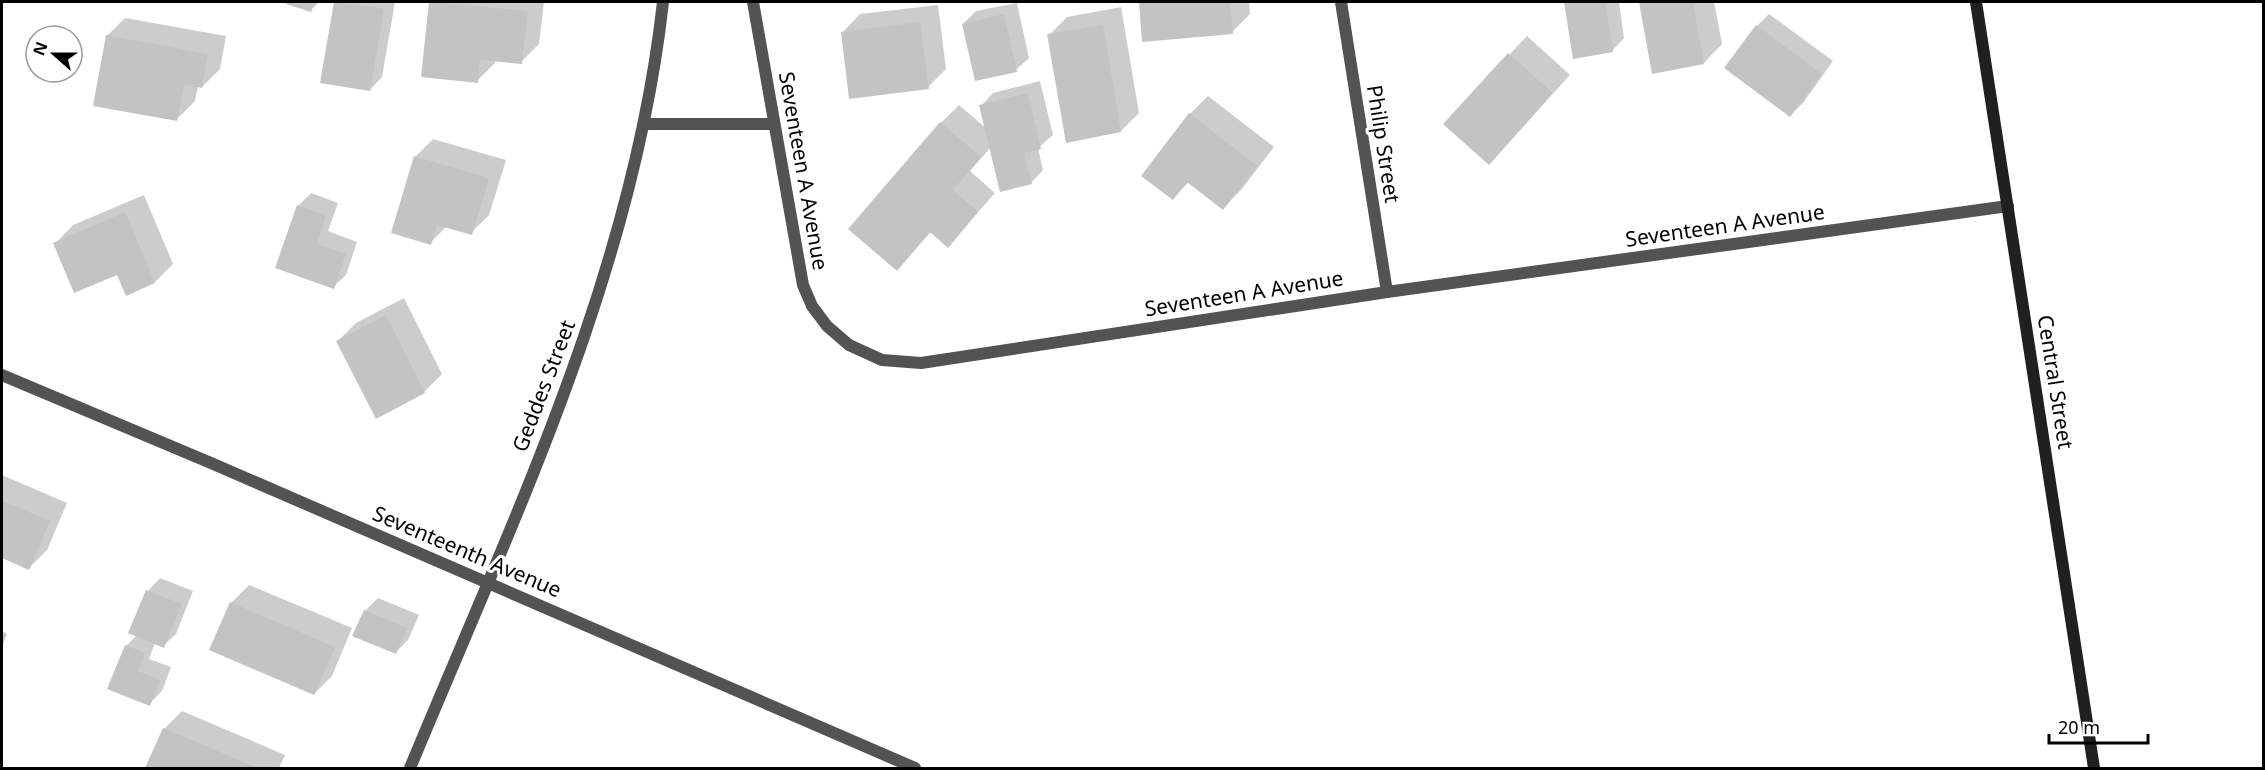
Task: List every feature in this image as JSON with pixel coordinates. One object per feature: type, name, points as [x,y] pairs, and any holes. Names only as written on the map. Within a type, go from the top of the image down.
[{"type":"main road","name":"Central Street","points":[[1976,2],[2094,768]]},
{"type":"street","name":"Geddes Street","points":[[410,768],[489,583],[594,310],[645,124],[663,2]]},
{"type":"street","name":"Seventeen A Avenue","points":[[753,2],[803,285],[812,306],[827,326],[849,345],[882,360],[921,363],[1387,292],[2008,206]]},
{"type":"street","name":"Philip Street","points":[[1341,2],[1387,292]]},
{"type":"street","points":[[645,124],[774,124]]},
{"type":"street","name":"Seventeenth Avenue","points":[[2,375],[222,467],[915,768]]},
{"type":"building","points":[[287,2],[314,2],[311,12],[286,4]]},
{"type":"building","points":[[334,2],[384,9],[370,91],[320,83]]},
{"type":"building","points":[[429,2],[528,11],[522,64],[480,60],[478,83],[421,77]]},
{"type":"building","points":[[1139,2],[1230,2],[1233,34],[1142,42]]},
{"type":"building","points":[[1564,2],[1605,2],[1613,52],[1573,59]]},
{"type":"building","points":[[1639,2],[1693,2],[1704,64],[1652,74]]},
{"type":"building","points":[[1004,14],[1017,72],[975,81],[962,24]]},
{"type":"building","points":[[920,22],[929,89],[849,99],[841,32]]},
{"type":"building","points":[[1103,25],[1121,132],[1066,143],[1047,34]]},
{"type":"building","points":[[1756,25],[1822,74],[1790,117],[1724,68]]},
{"type":"building","points":[[106,35],[208,54],[202,88],[184,85],[177,121],[93,106]]},
{"type":"building","points":[[1508,53],[1553,93],[1489,165],[1443,124]]},
{"type":"building","points":[[1028,93],[1041,149],[1024,153],[1032,184],[1000,192],[979,105]]},
{"type":"building","points":[[1189,113],[1257,166],[1223,210],[1187,182],[1173,200],[1141,176]]},
{"type":"building","points":[[940,122],[981,157],[953,190],[978,212],[948,248],[930,232],[897,271],[848,229]]},
{"type":"building","points":[[414,156],[489,178],[472,235],[437,225],[431,245],[391,233]]},
{"type":"building","points":[[297,205],[326,215],[317,244],[346,254],[334,289],[275,268]]},
{"type":"building","points":[[125,212],[155,283],[126,296],[117,275],[74,293],[53,243]]},
{"type":"building","points":[[386,315],[425,393],[376,419],[336,341]]},
{"type":"building","points":[[2,501],[50,521],[29,570],[2,558]]},
{"type":"building","points":[[146,590],[182,604],[164,648],[128,633]]},
{"type":"building","points":[[230,602],[335,647],[314,695],[209,650]]},
{"type":"building","points":[[364,610],[407,628],[396,654],[352,636]]},
{"type":"building","points":[[125,645],[145,653],[138,671],[160,680],[150,706],[107,689]]},
{"type":"building","points":[[163,728],[258,768],[145,768]]}]
